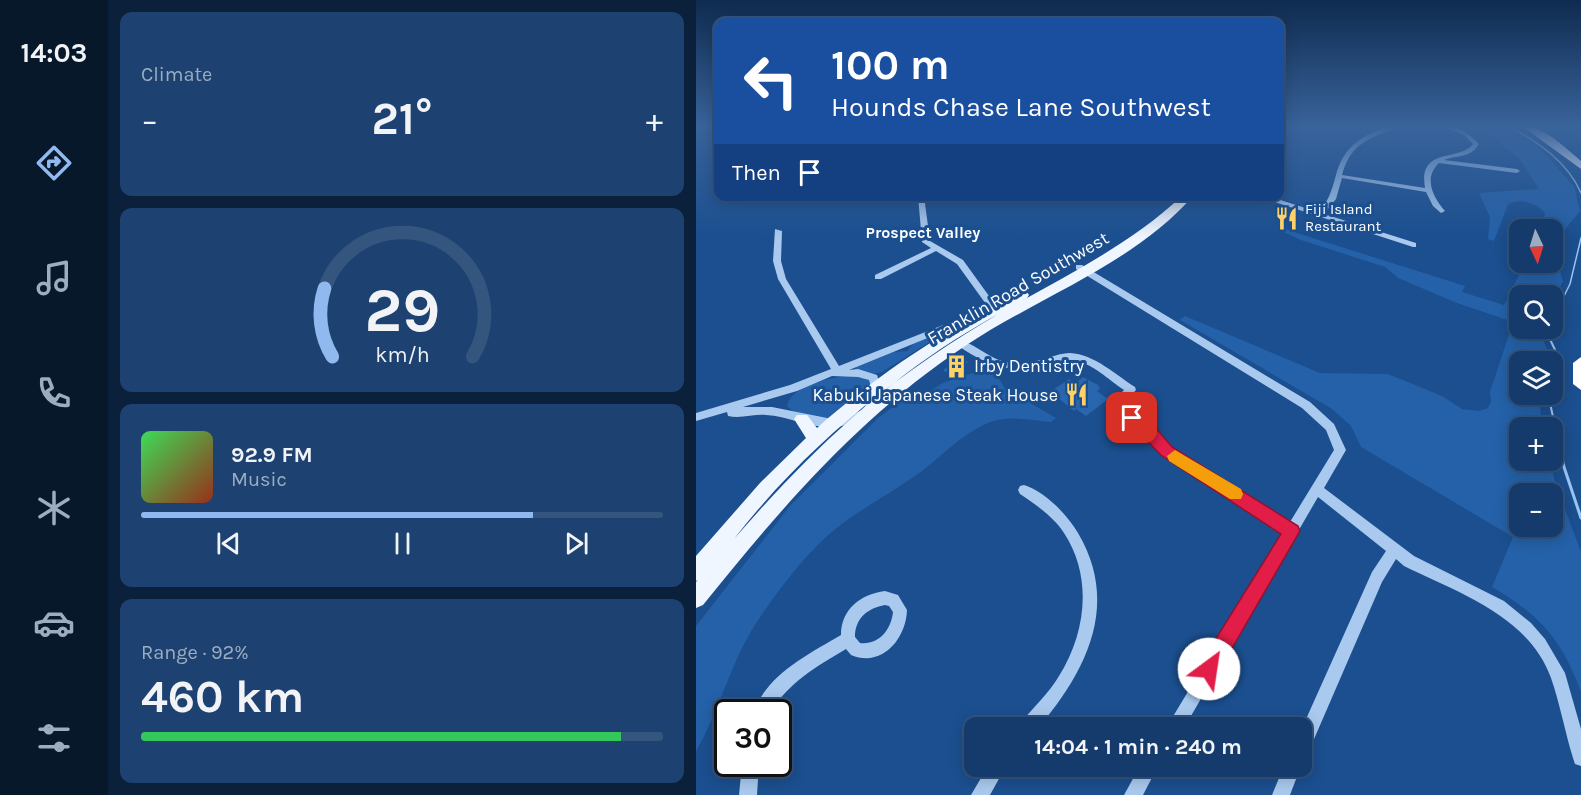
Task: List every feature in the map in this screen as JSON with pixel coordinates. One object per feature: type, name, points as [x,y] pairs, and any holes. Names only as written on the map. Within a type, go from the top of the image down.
[{"type":"highway","points":[[1581,363],[1581,384]]},
{"type":"main road","name":"Franklin Road Southwest","points":[[1083,270],[1128,237],[1170,201]]},
{"type":"main road","name":"Franklin Road Southwest","points":[[696,571],[764,488],[815,436],[877,384],[927,348],[1083,270],[1152,231],[1183,201]]},
{"type":"main road","name":"Franklin Road Southwest","points":[[696,598],[786,491],[868,412],[997,314]]},
{"type":"main road","points":[[802,419],[815,436]]},
{"type":"street","points":[[1319,216],[1334,198],[1343,163]]},
{"type":"street","points":[[1437,163],[1429,173],[1427,190],[1441,211]]},
{"type":"street","points":[[1461,163],[1516,171]]},
{"type":"street","points":[[1339,176],[1427,190]]},
{"type":"street","points":[[921,201],[924,238],[935,249],[960,262],[997,314]]},
{"type":"street","points":[[1274,201],[1413,245]]},
{"type":"street","points":[[778,231],[777,261],[782,279],[837,370]]},
{"type":"street","points":[[878,278],[935,249]]},
{"type":"street","points":[[1083,270],[1306,405],[1324,421],[1340,450],[1181,717]]},
{"type":"street","points":[[696,417],[793,388],[959,321]]},
{"type":"street","points":[[960,343],[987,362],[1000,366],[1036,364],[1071,357],[1102,371],[1131,390],[1114,405],[1150,431],[1167,451],[1292,531]]},
{"type":"street","points":[[696,417],[752,410],[786,414],[829,424],[849,420],[868,412],[876,396],[877,384],[873,378],[858,373],[818,378]]},
{"type":"street","points":[[786,414],[784,404],[793,388]]},
{"type":"street","points":[[1024,490],[1048,506],[1076,540],[1089,574],[1091,596],[1085,636],[1076,660],[1052,700],[1037,717]]},
{"type":"street","points":[[1318,490],[1371,529],[1409,561],[1499,606],[1526,628],[1540,644],[1557,673],[1581,758]]},
{"type":"street","points":[[1312,724],[1377,577],[1394,550]]},
{"type":"street","points":[[771,699],[790,677],[848,639]]},
{"type":"street","points":[[748,795],[750,777]]},
{"type":"street","points":[[980,795],[991,777]]},
{"type":"street","points":[[1133,795],[1144,777]]},
{"type":"street","points":[[1281,795],[1288,777]]},
{"type":"shaded area","points":[[1523,163],[1553,163],[1574,186],[1580,211],[1563,232],[1563,219],[1544,219],[1545,213],[1537,206],[1523,201],[1513,202],[1508,204],[1494,241],[1488,239],[1490,217],[1479,193],[1539,189]]},
{"type":"shaded area","points":[[1278,227],[1465,286],[1462,292],[1504,305],[1509,295],[1509,321],[1457,303],[1398,278],[1385,267],[1301,240],[1277,229]]},
{"type":"shaded area","points":[[1520,273],[1561,273],[1563,281],[1561,285],[1514,285]]},
{"type":"shaded area","points":[[1185,316],[1320,373],[1388,374],[1442,396],[1462,409],[1479,411],[1488,408],[1491,402],[1490,392],[1509,334],[1509,339],[1543,339],[1548,351],[1509,351],[1509,405],[1540,405],[1541,417],[1509,417],[1509,471],[1552,471],[1555,483],[1509,483],[1509,535],[1361,447],[1351,426],[1332,409],[1180,320]]},
{"type":"shaded area","points":[[960,323],[882,372],[872,374],[855,370],[856,366],[885,353],[907,351],[913,344]]},
{"type":"shaded area","points":[[981,370],[987,371],[997,377],[1011,401],[1025,400],[1056,418],[1051,422],[1003,419],[988,423],[961,439],[922,471],[850,518],[824,539],[790,576],[751,632],[720,699],[714,699],[714,715],[696,751],[696,626],[790,506],[878,418],[912,393],[918,398],[943,383]]},
{"type":"shaded area","points":[[850,375],[867,379],[872,383],[828,420],[793,411],[787,406],[790,399],[804,388]]},
{"type":"shaded area","points":[[1563,504],[1581,552],[1581,692],[1566,658],[1547,630],[1509,597],[1492,587],[1513,537],[1563,537]]},
{"type":"building","name":"Irby Dentistry","points":[[961,358],[968,362],[951,376],[943,370]]},
{"type":"building","name":"Kabuki Japanese Steak House","points":[[1083,377],[1098,385],[1100,389],[1097,391],[1108,399],[1086,416],[1076,409],[1074,411],[1057,397],[1055,400],[1047,394],[1069,379],[1075,384]]},
{"type":"waterway","points":[[1561,163],[1581,193]]},
{"type":"waterway","points":[[1563,298],[1570,284],[1581,238]]},
{"type":"waterway","points":[[1550,339],[1556,351]]},
{"type":"waterway","points":[[1550,405],[1553,417]]},
{"type":"waterway","points":[[1563,462],[1581,518]]},
{"type":"slow traffic","points":[[1175,456],[1235,494]]},
{"type":"place","name":"Fiji Island Restaurant","points":[[1287,218]]},
{"type":"place","name":"Irby Dentistry","points":[[956,366]]},
{"type":"place","name":"Kabuki Japanese Steak House","points":[[1076,395]]},
{"type":"district","name":"Prospect Valley","points":[[923,232]]},
{"type":"route","points":[[1132,418],[1150,431],[1167,451],[1292,531],[1209,669]]}]
